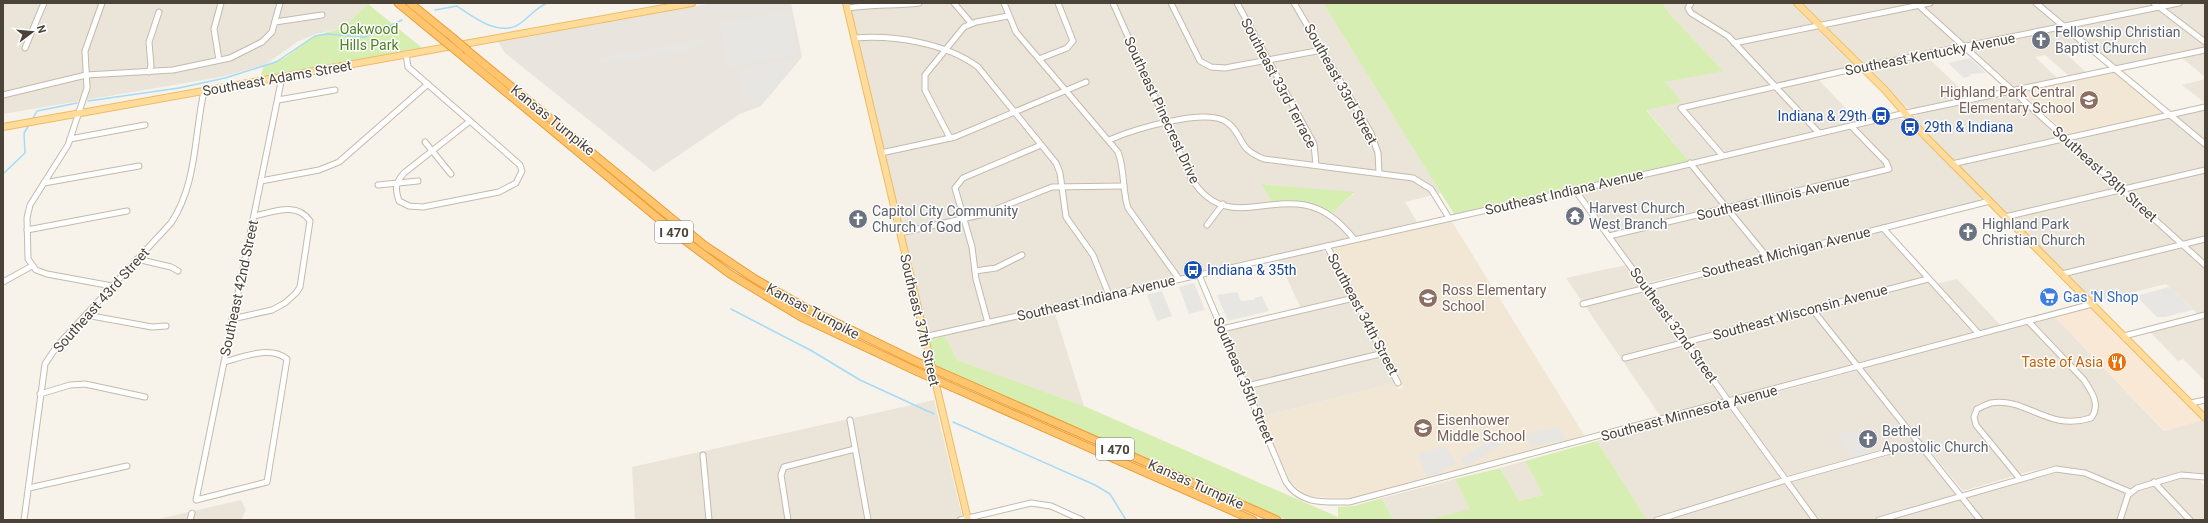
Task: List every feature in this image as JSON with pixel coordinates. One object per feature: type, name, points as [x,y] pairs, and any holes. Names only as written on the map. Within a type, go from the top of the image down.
[{"type":"highway","name":"Kansas Turnpike","points":[[398,3],[683,239],[730,274],[801,318],[954,388],[1253,520]]},
{"type":"highway","name":"Kansas Turnpike","points":[[410,3],[698,240],[733,266],[805,309],[913,360],[1276,520]]},
{"type":"main road","name":"Southeast Adams Street","points":[[3,127],[692,3]]},
{"type":"main road","points":[[1797,3],[1862,68],[1952,164],[2205,418]]},
{"type":"main road","name":"Southeast 37th Street","points":[[847,6],[965,519]]},
{"type":"street","points":[[25,48],[44,3]]},
{"type":"street","points":[[102,3],[85,51],[87,88],[70,139],[30,205],[27,218],[28,259],[32,266],[47,274],[112,286]]},
{"type":"street","points":[[219,60],[214,29],[221,3]]},
{"type":"street","points":[[3,95],[31,90],[87,75],[149,72],[219,60],[244,53],[268,37],[275,22],[280,3]]},
{"type":"street","points":[[847,6],[873,4],[902,5],[919,3]]},
{"type":"street","points":[[954,3],[971,23]]},
{"type":"street","points":[[1004,3],[1008,16],[1016,32],[1118,152],[1122,162],[1124,198],[1128,208],[1173,268],[1179,279]]},
{"type":"street","points":[[1039,59],[1067,48],[1073,41],[1058,3]]},
{"type":"street","name":"Southeast Pinecrest Drive","points":[[1113,3],[1194,184],[1206,196],[1224,204],[1249,209],[1290,203],[1312,206],[1334,217],[1344,226],[1354,240]]},
{"type":"street","points":[[1171,3],[1198,58],[1207,65],[1225,68],[1322,50]]},
{"type":"street","name":"Southeast 33rd Terrace","points":[[1237,3],[1314,144],[1316,165]]},
{"type":"street","name":"Southeast 33rd Street","points":[[1294,3],[1372,133],[1378,153],[1378,173]]},
{"type":"street","points":[[1734,43],[1819,24],[1917,4],[1930,3]]},
{"type":"street","points":[[2036,3],[2205,144]]},
{"type":"street","points":[[2154,3],[2205,42]]},
{"type":"street","name":"Southeast Kentucky Avenue","points":[[1722,155],[1681,108],[1862,68],[2178,3]]},
{"type":"street","name":"Southeast 28th Street","points":[[1917,4],[2205,265]]},
{"type":"street","points":[[1690,5],[1692,15],[1722,31],[1819,133]]},
{"type":"street","points":[[149,72],[151,66],[149,42],[159,12]]},
{"type":"street","points":[[275,22],[322,15]]},
{"type":"street","points":[[950,138],[924,83],[927,73],[962,29],[971,23],[1008,16]]},
{"type":"street","points":[[854,38],[882,36],[946,49],[961,55],[975,64],[1041,145],[1058,169],[1062,186],[1066,218],[1092,255],[1109,295]]},
{"type":"street","name":"Southeast Indiana Avenue","points":[[924,337],[1575,190],[1819,133],[2205,50]]},
{"type":"street","points":[[406,54],[406,63],[408,68],[428,84],[520,164],[522,175],[516,183],[499,192],[416,207],[406,205],[397,199],[395,193],[396,183],[404,172],[470,121]]},
{"type":"street","name":"Southeast 42nd Street","points":[[224,362],[270,352],[279,353],[286,360],[267,482],[196,500],[232,319],[282,77]]},
{"type":"street","points":[[881,153],[950,138],[1015,113],[1086,82]]},
{"type":"street","points":[[261,182],[320,170],[339,162],[428,84]]},
{"type":"street","points":[[278,100],[335,90]]},
{"type":"street","name":"Southeast 43rd Street","points":[[24,520],[43,370],[49,357],[176,217],[188,194],[198,117],[204,91]]},
{"type":"street","points":[[1952,164],[2205,108]]},
{"type":"street","points":[[1109,140],[1126,133],[1201,117],[1217,118],[1229,125],[1242,146],[1252,154],[1267,159],[1406,176],[1423,183],[1432,192],[1449,218]]},
{"type":"street","points":[[70,139],[145,125]]},
{"type":"street","name":"Southeast Illinois Avenue","points":[[1609,236],[1887,170],[1890,168],[1852,126]]},
{"type":"street","points":[[425,142],[451,174]]},
{"type":"street","points":[[988,323],[975,271],[972,247],[954,192],[958,182],[963,178],[1041,145]]},
{"type":"street","points":[[1690,163],[1767,257]]},
{"type":"street","points":[[44,183],[139,166]]},
{"type":"street","points":[[2005,217],[2205,170]]},
{"type":"street","points":[[378,185],[418,181]]},
{"type":"street","points":[[900,233],[964,220],[991,212],[1043,189],[1062,186],[1124,186]]},
{"type":"street","name":"Southeast 32nd Street","points":[[1575,190],[1731,402],[1815,520]]},
{"type":"street","name":"Southeast Michigan Avenue","points":[[1583,304],[1990,201]]},
{"type":"street","points":[[1207,225],[1224,204]]},
{"type":"street","points":[[232,319],[277,308],[290,300],[300,287],[310,220],[308,216],[301,211],[291,209],[254,216]]},
{"type":"street","points":[[27,230],[126,211]]},
{"type":"street","points":[[1883,228],[1979,334]]},
{"type":"street","points":[[2062,274],[2205,239]]},
{"type":"street","name":"Southeast 34th Street","points":[[1327,246],[1398,382]]},
{"type":"street","points":[[975,271],[996,268],[1022,255]]},
{"type":"street","points":[[137,259],[172,267],[178,271]]},
{"type":"street","points":[[3,282],[32,266]]},
{"type":"street","name":"Southeast 35th Street","points":[[1199,275],[1288,486]]},
{"type":"street","name":"Southeast Wisconsin Avenue","points":[[1625,358],[1928,279]]},
{"type":"street","points":[[1222,329],[1354,298]]},
{"type":"street","name":"Southeast Minnesota Avenue","points":[[1288,486],[1299,497],[1310,502],[1349,502],[1731,402],[2092,304]]},
{"type":"street","points":[[1812,309],[1980,520]]},
{"type":"street","points":[[86,315],[152,327],[166,326]]},
{"type":"street","points":[[2124,336],[2205,316]]},
{"type":"street","points":[[2020,479],[1976,425],[1974,417],[1977,409],[1990,403],[2009,404],[2055,420],[2074,423],[2091,418],[2096,404],[2093,393],[2084,382],[2028,321]]},
{"type":"street","points":[[1247,386],[1384,353]]},
{"type":"street","points":[[40,394],[78,384],[145,397]]},
{"type":"street","points":[[2191,403],[2205,400]]},
{"type":"street","points":[[850,420],[868,520]]},
{"type":"street","points":[[1657,520],[1786,480],[1919,444]]},
{"type":"street","points":[[788,520],[781,475],[784,467],[855,448]]},
{"type":"street","points":[[703,455],[709,520]]},
{"type":"street","points":[[29,488],[127,466]]},
{"type":"street","points":[[1879,520],[2049,470],[2076,470],[2096,476],[2130,492]]},
{"type":"street","points":[[2120,520],[2130,492],[2137,488],[2181,475],[2205,477]]},
{"type":"street","points":[[2154,482],[2190,520]]},
{"type":"street","points":[[965,519],[1031,503],[1047,505],[1082,520]]},
{"type":"street","points":[[190,520],[192,513]]},
{"type":"shaded area","points":[[3,3],[368,4],[343,28],[316,34],[297,42],[265,65],[221,77],[3,114]]},
{"type":"shaded area","points":[[713,3],[791,3],[802,57],[761,106],[740,114],[654,172],[505,53],[498,42]]},
{"type":"shaded area","points":[[850,3],[1323,3],[1441,193],[1405,202],[1417,222],[930,333],[926,330]],"holes":[[[1262,183],[1269,185],[1355,193],[1332,213],[1321,207],[1297,201],[1272,202]]]},
{"type":"shaded area","points":[[1665,3],[1792,3],[1854,64],[1853,67],[1815,76],[1859,122],[1689,161],[1646,109],[1682,102],[1664,82],[1722,70],[1671,15],[1664,6]]},
{"type":"shaded area","points":[[1801,3],[2205,3],[2205,48],[2117,66],[2090,46],[2063,51],[2086,72],[2069,76],[2045,55],[2035,57],[2058,79],[2016,88],[2011,86],[1965,44],[1923,53],[1969,97],[1910,109],[1902,104]]},
{"type":"shaded area","points":[[789,10],[798,54],[727,67],[720,23]]},
{"type":"shaded area","points":[[704,39],[704,44],[686,48],[686,50],[602,63],[601,58]]},
{"type":"shaded area","points":[[2205,52],[2205,77],[2181,57]]},
{"type":"shaded area","points":[[1970,58],[1986,73],[1970,74],[1971,76],[1964,78],[1948,63]]},
{"type":"shaded area","points":[[790,59],[792,69],[760,103],[747,105],[743,103],[738,69]]},
{"type":"shaded area","name":"Highland Park Central Elementary School","points":[[2114,71],[2166,114],[2068,136],[2024,95],[2022,96],[2019,93],[2020,91]]},
{"type":"shaded area","points":[[2205,79],[2205,103],[2182,85]]},
{"type":"shaded area","points":[[2013,93],[2066,141],[2205,109],[2205,381],[2183,359],[2178,361],[2150,332],[2202,318],[2166,284],[2095,302],[1948,155],[1914,117],[1919,113]]},
{"type":"shaded area","points":[[1899,118],[1907,123],[1980,197],[1980,202],[1880,227],[1931,285],[1957,279],[2005,330],[2054,316],[2164,431],[2201,420],[2205,424],[2205,474],[2192,472],[2205,486],[2205,520],[1647,520],[1597,441],[1855,371],[1859,373],[1960,500],[2054,473],[2071,472],[2069,467],[2054,466],[2027,472],[1963,491],[1859,364],[1661,417],[1566,278],[1626,265],[1645,290],[1771,258],[1696,165]]},
{"type":"shaded area","points":[[1687,167],[1693,170],[1762,254],[1647,283],[1580,193]]},
{"type":"shaded area","points":[[1451,220],[1586,438],[1350,499],[1307,496],[1290,482],[1261,417],[1395,383],[1398,389],[1403,388],[1332,248]]},
{"type":"shaded area","points":[[1321,250],[1328,254],[1395,383],[1261,417],[1227,331],[1303,313],[1278,259]]},
{"type":"shaded area","points":[[1194,283],[1205,310],[1189,314],[1179,287]]},
{"type":"shaded area","points":[[2169,287],[2193,310],[2165,317],[2157,317],[2136,296]]},
{"type":"shaded area","points":[[1162,291],[1172,316],[1157,321],[1147,295]]},
{"type":"shaded area","points":[[1237,292],[1241,301],[1254,300],[1254,298],[1262,296],[1269,311],[1228,321],[1217,295]]},
{"type":"shaded area","points":[[2087,308],[2093,311],[2201,420],[2165,431],[2054,316]]},
{"type":"shaded area","points":[[1054,310],[1084,406],[957,360],[945,336]]},
{"type":"shaded area","points":[[934,400],[963,520],[635,520],[632,467]]},
{"type":"shaded area","points":[[1558,427],[1566,439],[1532,447],[1525,434]]},
{"type":"shaded area","points":[[1854,431],[1870,454],[1853,458],[1835,434]]},
{"type":"shaded area","points":[[1500,435],[1508,441],[1467,466],[1459,459]]},
{"type":"shaded area","points":[[1445,446],[1457,464],[1446,467],[1443,471],[1428,477],[1417,455]]},
{"type":"shaded area","points":[[1525,461],[1543,495],[1519,501],[1500,468]]},
{"type":"shaded area","points":[[1455,479],[1471,509],[1426,520],[1393,520],[1382,498]]},
{"type":"shaded area","points":[[241,500],[246,510],[241,520],[154,520]]},
{"type":"green space","points":[[1323,3],[1665,3],[1664,6],[1671,15],[1723,71],[1665,82],[1682,102],[1646,110],[1689,161],[1454,214]]},
{"type":"green space","name":"Oakwood Hills Park","points":[[368,4],[426,51],[260,81],[263,67],[286,57],[314,36],[343,28]]},
{"type":"green space","points":[[1261,183],[1269,185],[1355,192],[1332,213],[1318,206],[1303,202],[1272,202]]},
{"type":"green space","points":[[945,336],[957,360],[1084,406],[1338,517],[1338,507],[1354,506],[1382,498],[1393,520],[1287,520],[935,366],[928,342],[930,340]]},
{"type":"green space","points":[[1597,441],[1647,520],[1426,520],[1470,509],[1455,479],[1500,468],[1519,501],[1543,495],[1525,461]]},
{"type":"waterway","points":[[435,10],[457,6],[488,25],[497,28],[506,28],[514,27],[547,3]]},
{"type":"waterway","points":[[88,101],[179,88],[225,78],[276,62],[315,36],[327,34],[365,37],[402,20]]},
{"type":"waterway","points":[[32,120],[37,111],[77,103]]},
{"type":"waterway","points":[[3,174],[25,153],[24,133],[29,125]]},
{"type":"waterway","points":[[731,309],[812,351],[860,380],[934,414]]},
{"type":"waterway","points":[[953,422],[1095,485],[1110,494],[1126,520]]},
{"type":"place","name":"Fellowship Christian Baptist Church","points":[[2041,40]]},
{"type":"place","name":"Highland Park Central Elementary School","points":[[2089,100]]},
{"type":"place","name":"Indiana & 29th","points":[[1881,116]]},
{"type":"place","name":"29th & Indiana","points":[[1910,127]]},
{"type":"place","name":"Harvest Church West Branch","points":[[1575,216]]},
{"type":"place","name":"Capitol City Community Church of God","points":[[858,219]]},
{"type":"place","name":"Highland Park Christian Church","points":[[1968,232]]},
{"type":"place","name":"Indiana & 35th","points":[[1193,270]]},
{"type":"place","name":"Gas 'N Shop","points":[[2049,297]]},
{"type":"place","name":"Ross Elementary School","points":[[1428,298]]},
{"type":"place","name":"Taste of Asia","points":[[2117,362]]},
{"type":"place","name":"Eisenhower Middle School","points":[[1423,428]]},
{"type":"place","name":"Bethel Apostolic Church","points":[[1868,439]]}]
